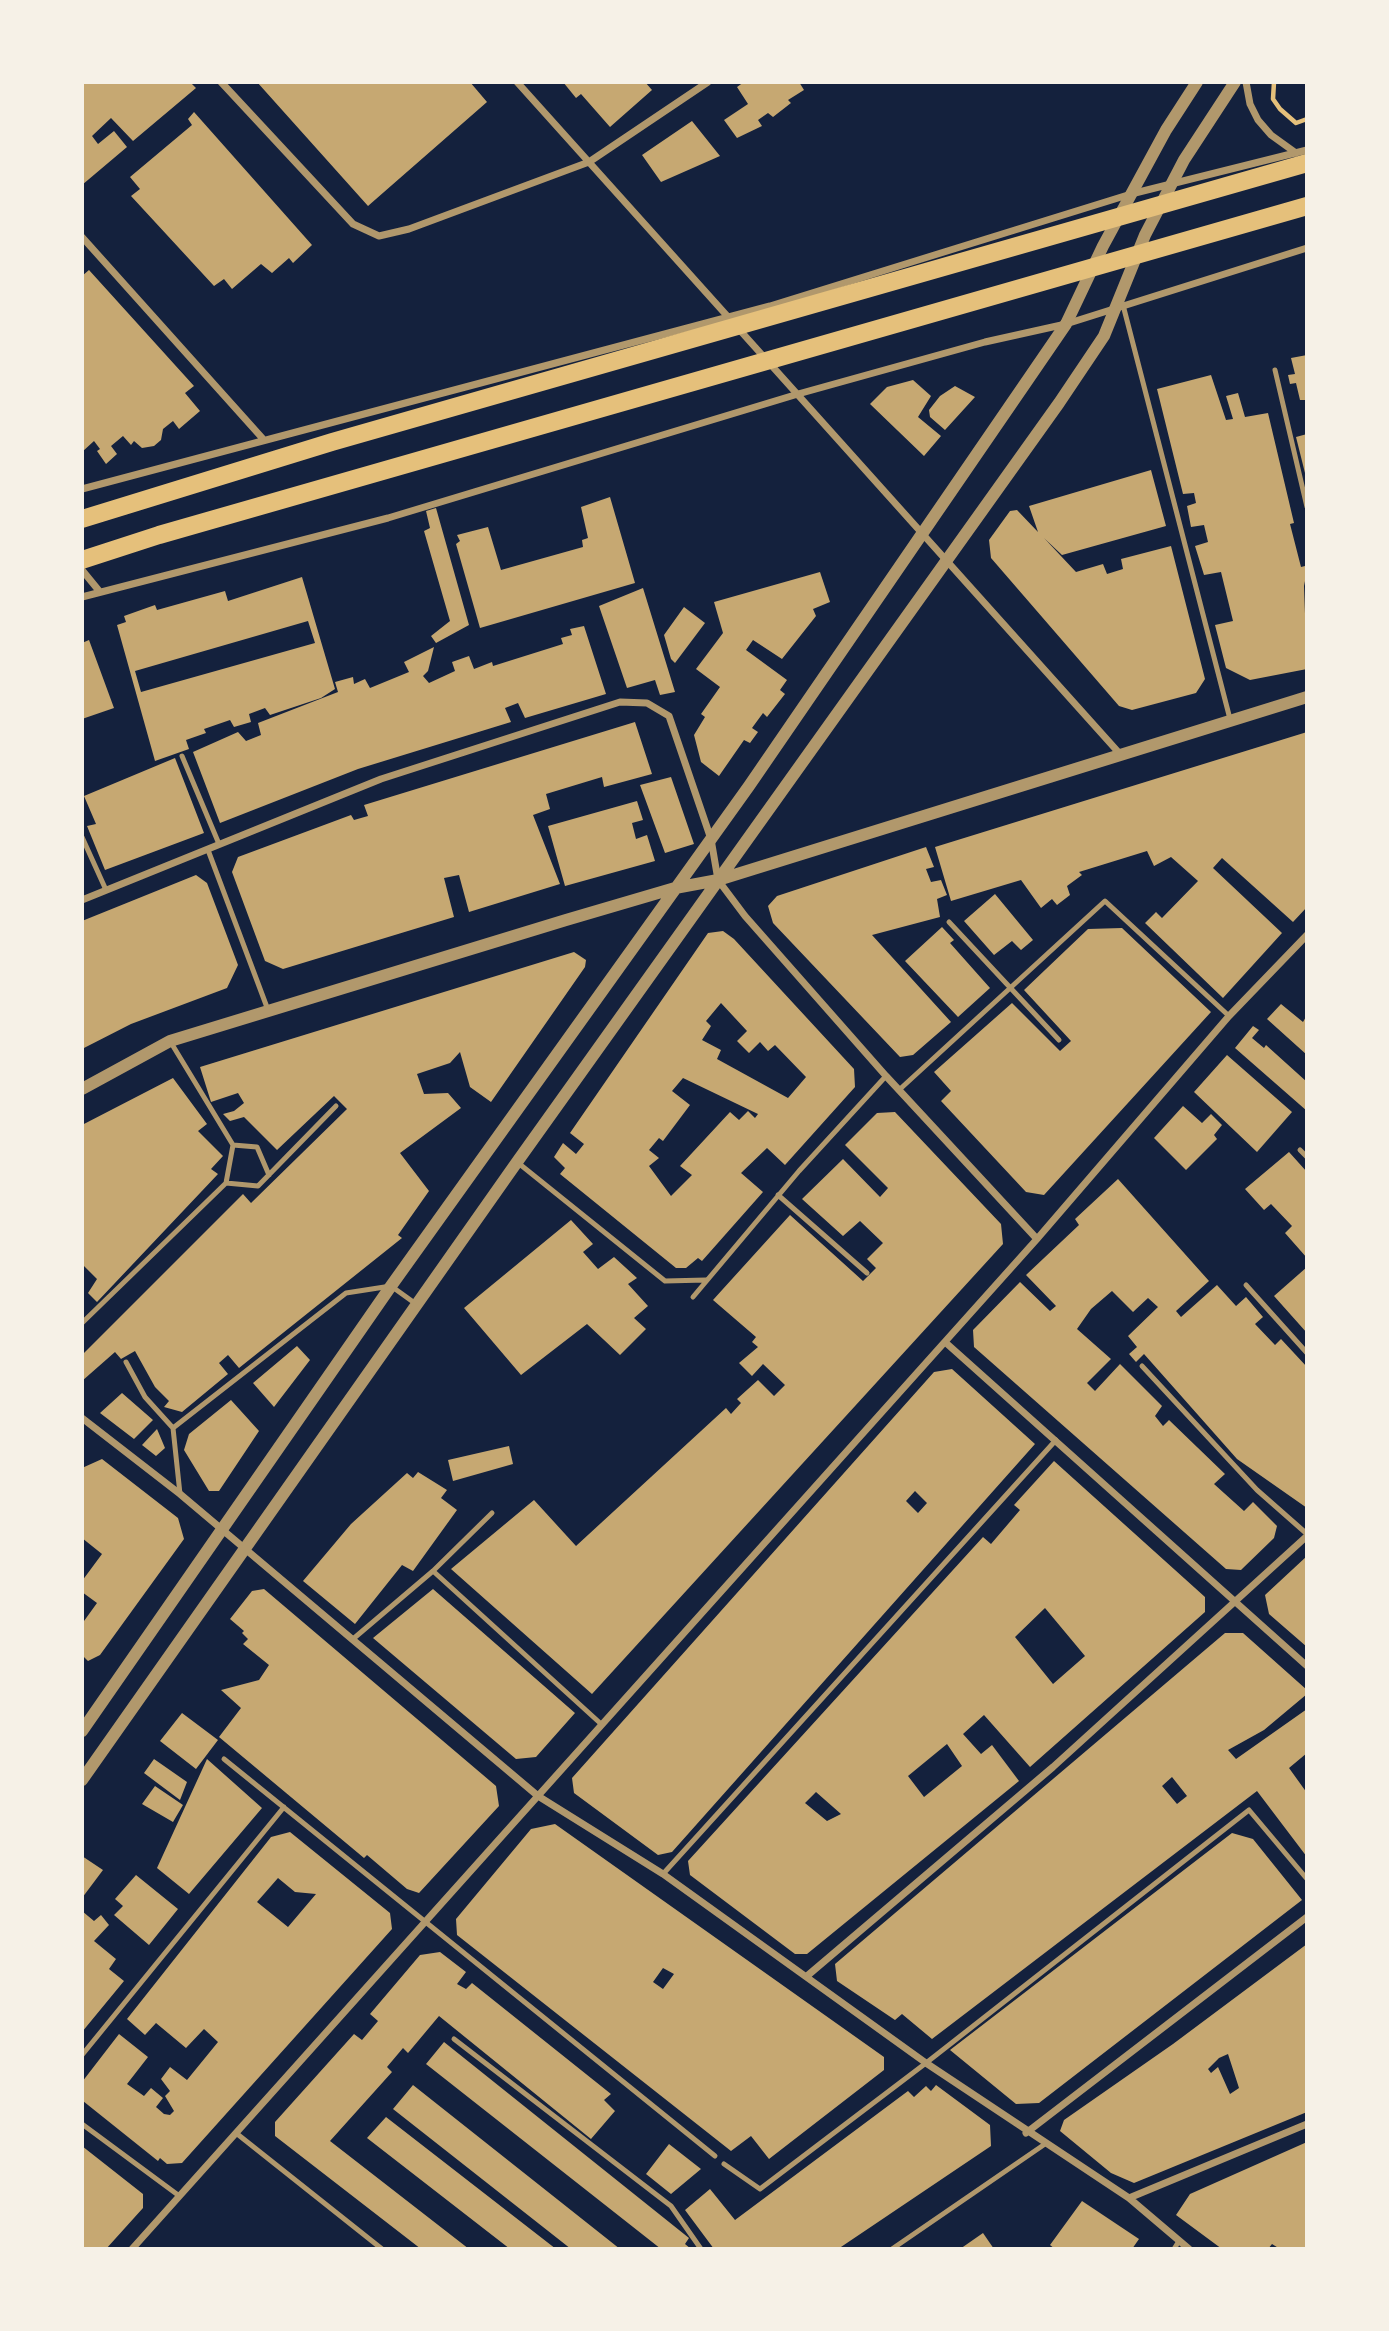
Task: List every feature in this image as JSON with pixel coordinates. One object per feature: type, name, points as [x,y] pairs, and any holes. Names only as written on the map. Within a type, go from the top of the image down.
[{"type":"highway","points":[[82,519],[332,442],[1301,158]]},
{"type":"highway","points":[[82,560],[1307,206]]},
{"type":"street","points":[[221,82],[353,223],[379,236],[409,229],[589,162],[708,82]]},
{"type":"street","points":[[517,82],[798,394],[921,536],[1120,754]]},
{"type":"street","points":[[82,1731],[391,1286],[711,839],[1066,324],[1131,194],[1166,130],[1197,82]]},
{"type":"street","points":[[82,1780],[517,1162],[1059,403],[1104,336],[1120,306],[1145,235],[1171,184],[1235,82]]},
{"type":"street","points":[[1246,82],[1250,104],[1258,120],[1271,135],[1301,158]]},
{"type":"street","points":[[82,489],[728,317],[1131,194],[1301,158],[1307,150]]},
{"type":"street","points":[[82,237],[264,440]]},
{"type":"street","points":[[82,597],[388,518],[798,394],[985,342],[1066,324],[1307,248]]},
{"type":"street","points":[[82,570],[100,592]]},
{"type":"street","points":[[82,1089],[170,1041],[676,888],[718,880],[1307,697]]},
{"type":"street","points":[[82,900],[381,779],[620,702],[647,703],[669,716],[711,839],[718,880],[745,916],[886,1076],[1037,1239]]},
{"type":"street","points":[[132,2249],[427,1921],[600,1723],[1037,1239],[1228,1016],[1307,934]]},
{"type":"street","points":[[945,1342],[1307,1665]]},
{"type":"street","points":[[82,1418],[180,1494],[538,1796],[663,1874],[1026,2133],[1129,2199],[1189,2249]]},
{"type":"street","points":[[807,1976],[930,1874],[1237,1603],[1307,1535]]},
{"type":"street","points":[[1026,2133],[1307,1917]]},
{"type":"street","points":[[1129,2199],[1307,2124]]},
{"type":"lane","points":[[1120,306],[1230,720]]},
{"type":"lane","points":[[1275,370],[1307,507]]},
{"type":"lane","points":[[182,756],[219,844]]},
{"type":"lane","points":[[82,837],[106,891]]},
{"type":"lane","points":[[208,850],[268,1010]]},
{"type":"lane","points":[[899,1090],[1105,901],[1228,1016]]},
{"type":"lane","points":[[949,922],[1059,1040]]},
{"type":"lane","points":[[82,1323],[226,1183],[233,1145],[170,1041]]},
{"type":"lane","points":[[693,1297],[778,1195],[886,1076]]},
{"type":"lane","points":[[226,1183],[258,1186],[336,1106]]},
{"type":"lane","points":[[233,1145],[257,1147],[269,1175]]},
{"type":"lane","points":[[1300,1150],[1307,1157]]},
{"type":"lane","points":[[517,1162],[665,1281],[706,1280]]},
{"type":"lane","points":[[778,1195],[867,1273]]},
{"type":"lane","points":[[1246,1285],[1307,1353]]},
{"type":"lane","points":[[173,1429],[346,1293],[391,1286],[418,1306]]},
{"type":"lane","points":[[126,1362],[145,1397],[173,1429],[180,1494]]},
{"type":"lane","points":[[1142,1366],[1257,1490],[1307,1535]]},
{"type":"lane","points":[[663,1874],[1056,1440]]},
{"type":"lane","points":[[353,1639],[433,1570],[492,1513]]},
{"type":"lane","points":[[433,1570],[600,1723]]},
{"type":"lane","points":[[224,1759],[715,2156]]},
{"type":"lane","points":[[82,2055],[284,1807]]},
{"type":"lane","points":[[724,2164],[760,2189],[926,2063],[1249,1810],[1307,1879]]},
{"type":"lane","points":[[454,2039],[671,2206],[701,2249]]},
{"type":"lane","points":[[82,2124],[178,2195]]},
{"type":"lane","points":[[236,2133],[382,2249]]},
{"type":"lane","points":[[892,2249],[1045,2144]]},
{"type":"lane","points":[[1174,2249],[1179,2241]]},
{"type":"path","points":[[1274,82],[1273,99],[1280,109],[1296,123],[1307,119]]},
{"type":"building","points":[[82,82],[190,82],[196,88],[133,141],[111,118],[92,136],[98,144],[114,131],[127,147],[82,185]]},
{"type":"building","points":[[257,82],[470,82],[487,102],[368,206]]},
{"type":"building","points":[[563,82],[645,82],[652,90],[610,127],[581,94],[576,98]]},
{"type":"building","points":[[744,82],[799,82],[804,90],[788,100],[791,103],[773,117],[768,113],[758,120],[762,126],[737,138],[724,120],[748,104],[737,87]]},
{"type":"building","points":[[194,112],[312,245],[293,263],[289,258],[272,273],[261,264],[232,289],[224,279],[214,286],[131,196],[140,189],[130,177],[192,125],[188,119]]},
{"type":"building","points":[[692,121],[720,156],[661,182],[642,155]]},
{"type":"building","points":[[89,270],[194,386],[185,393],[200,411],[179,429],[173,421],[163,429],[161,440],[154,446],[142,448],[134,441],[131,445],[123,436],[111,446],[117,454],[106,464],[94,441],[82,452],[82,276]]},
{"type":"building","points":[[1307,355],[1307,400],[1300,400],[1296,383],[1290,384],[1288,375],[1295,374],[1291,358]]},
{"type":"building","points":[[1211,375],[1226,420],[1233,419],[1226,396],[1238,393],[1245,417],[1268,413],[1294,523],[1290,524],[1301,567],[1305,566],[1307,571],[1304,586],[1307,669],[1250,680],[1226,668],[1215,625],[1233,621],[1221,572],[1204,575],[1195,546],[1208,542],[1204,525],[1191,527],[1187,506],[1196,503],[1194,493],[1183,494],[1157,389]]},
{"type":"building","points":[[913,380],[931,396],[918,417],[941,436],[924,456],[870,404],[887,387]]},
{"type":"building","points":[[955,386],[975,397],[945,430],[930,417],[929,410],[940,396]]},
{"type":"building","points":[[1307,434],[1307,477],[1306,477],[1296,437]]},
{"type":"building","points":[[1151,470],[1166,526],[1062,555],[1044,538],[1076,572],[1103,564],[1107,574],[1123,569],[1121,559],[1171,546],[1205,679],[1196,693],[1132,710],[1119,706],[991,558],[989,540],[1010,511],[1017,510],[1038,532],[1029,506]]},
{"type":"building","points":[[610,497],[635,583],[480,628],[456,544],[460,541],[457,535],[488,527],[501,570],[583,547],[582,540],[588,538],[581,507]]},
{"type":"building","points":[[436,508],[469,625],[436,643],[431,636],[450,621],[424,531],[430,528],[426,511]]},
{"type":"building","points":[[820,572],[830,602],[813,609],[816,616],[782,659],[753,640],[746,650],[787,680],[780,690],[785,694],[767,717],[763,713],[752,728],[758,732],[750,743],[744,740],[719,776],[701,762],[694,735],[705,717],[701,714],[720,687],[696,669],[723,633],[714,602]]},
{"type":"building","points":[[302,577],[335,689],[321,698],[270,715],[265,708],[249,714],[251,722],[234,727],[230,720],[204,729],[206,733],[186,740],[189,749],[155,761],[117,625],[126,622],[124,616],[155,605],[157,610],[225,591],[228,601]],"holes":[[[308,621],[315,643],[141,692],[135,671]]]},
{"type":"building","points":[[643,588],[675,692],[660,695],[655,680],[627,688],[599,606]]},
{"type":"building","points":[[684,607],[705,623],[675,663],[671,659],[664,635]]},
{"type":"building","points":[[584,626],[606,694],[525,718],[518,703],[505,708],[511,722],[358,769],[220,823],[193,752],[238,732],[246,741],[261,735],[258,723],[338,692],[335,682],[353,677],[354,684],[365,679],[370,688],[409,672],[404,662],[434,647],[428,671],[423,676],[429,683],[455,671],[452,662],[469,656],[474,669],[492,662],[493,666],[563,644],[561,638],[572,635],[570,629]]},
{"type":"building","points":[[89,640],[114,708],[82,719],[82,643]]},
{"type":"building","points":[[635,722],[652,774],[604,787],[602,777],[546,794],[550,809],[533,815],[560,884],[469,912],[459,875],[444,878],[454,917],[283,969],[265,961],[232,872],[238,857],[351,815],[354,820],[368,816],[364,805]]},
{"type":"building","points":[[1307,732],[1307,907],[1293,922],[1222,858],[1213,868],[1282,933],[1223,998],[1145,923],[1156,912],[1162,918],[1198,881],[1171,857],[1154,866],[1147,851],[1079,872],[1082,875],[1067,886],[1070,895],[1057,905],[1052,899],[1041,908],[1021,880],[951,901],[935,847]]},
{"type":"building","points":[[175,758],[204,833],[105,870],[87,826],[96,824],[84,796]]},
{"type":"building","points":[[671,777],[694,844],[665,853],[640,785]]},
{"type":"building","points":[[637,801],[643,820],[632,823],[636,839],[647,835],[655,861],[565,886],[548,826]]},
{"type":"building","points":[[926,847],[934,867],[926,869],[931,882],[941,880],[947,895],[937,899],[940,917],[872,935],[951,1022],[913,1055],[900,1057],[773,923],[768,906],[777,896]]},
{"type":"building","points":[[196,875],[207,883],[238,965],[227,988],[131,1024],[82,1049],[82,921]]},
{"type":"building","points":[[995,894],[1033,940],[1021,950],[1012,941],[994,955],[964,921]]},
{"type":"building","points":[[942,927],[954,940],[950,943],[990,988],[958,1017],[905,961]]},
{"type":"building","points":[[1122,928],[1211,1012],[1044,1195],[1026,1192],[941,1101],[951,1091],[934,1072],[1012,1003],[1060,1051],[1071,1041],[1024,990],[1088,929]]},
{"type":"building","points":[[723,931],[734,939],[854,1069],[855,1087],[785,1165],[767,1148],[741,1173],[763,1192],[702,1261],[698,1258],[686,1268],[676,1268],[560,1174],[565,1168],[554,1157],[563,1143],[576,1154],[584,1144],[570,1133],[708,933]],"holes":[[[721,1003],[747,1031],[737,1041],[749,1053],[760,1042],[768,1051],[775,1045],[806,1077],[788,1098],[717,1059],[721,1050],[702,1040],[711,1026],[706,1021]],[[683,1078],[758,1114],[755,1118],[748,1111],[739,1120],[730,1112],[680,1166],[692,1175],[671,1196],[649,1166],[659,1158],[649,1150],[659,1138],[663,1141],[690,1105],[672,1091]]]},
{"type":"building","points":[[574,952],[586,960],[585,967],[491,1102],[470,1087],[460,1052],[450,1063],[417,1074],[424,1094],[448,1093],[461,1108],[400,1153],[429,1191],[398,1235],[402,1238],[239,1368],[228,1355],[219,1363],[228,1374],[182,1412],[164,1407],[169,1401],[155,1387],[135,1351],[121,1359],[115,1352],[82,1381],[82,1355],[243,1194],[251,1203],[347,1109],[334,1096],[277,1150],[244,1117],[230,1121],[223,1114],[234,1111],[244,1103],[238,1093],[211,1102],[200,1067]]},
{"type":"building","points":[[1281,1004],[1303,1022],[1307,1015],[1307,1055],[1267,1019]]},
{"type":"building","points":[[1253,1026],[1259,1030],[1252,1038],[1264,1048],[1266,1045],[1307,1082],[1307,1111],[1235,1048]]},
{"type":"building","points":[[1227,1055],[1292,1112],[1257,1152],[1194,1092]]},
{"type":"building","points":[[173,1078],[207,1124],[198,1131],[223,1156],[211,1169],[218,1174],[97,1302],[88,1293],[97,1279],[82,1264],[82,1125]]},
{"type":"building","points":[[1183,1106],[1202,1123],[1211,1114],[1222,1125],[1214,1135],[1217,1139],[1186,1170],[1154,1138]]},
{"type":"building","points":[[895,1112],[1001,1224],[1003,1244],[592,1694],[451,1569],[534,1500],[576,1546],[726,1408],[731,1414],[741,1403],[737,1399],[758,1380],[774,1396],[785,1385],[763,1364],[752,1376],[739,1363],[758,1347],[752,1342],[756,1337],[713,1300],[790,1215],[863,1281],[876,1268],[867,1259],[883,1243],[860,1221],[843,1236],[802,1199],[843,1159],[880,1197],[888,1188],[845,1145],[877,1113]]},
{"type":"building","points":[[1289,1152],[1307,1172],[1307,1258],[1285,1233],[1292,1226],[1271,1204],[1264,1210],[1245,1189]]},
{"type":"building","points":[[1118,1179],[1209,1281],[1176,1311],[1181,1317],[1217,1285],[1236,1306],[1246,1297],[1263,1317],[1255,1324],[1275,1345],[1281,1339],[1307,1367],[1307,1508],[1237,1459],[1144,1354],[1136,1362],[1129,1354],[1137,1347],[1128,1336],[1158,1307],[1148,1298],[1133,1312],[1112,1291],[1091,1309],[1077,1329],[1111,1359],[1087,1383],[1095,1391],[1120,1364],[1162,1406],[1155,1416],[1163,1426],[1169,1420],[1225,1474],[1214,1484],[1244,1511],[1253,1502],[1277,1526],[1274,1538],[1241,1570],[1226,1569],[974,1347],[973,1330],[1020,1282],[1050,1311],[1056,1306],[1026,1275],[1079,1225],[1075,1219]]},
{"type":"building","points":[[571,1220],[593,1244],[583,1252],[598,1269],[614,1257],[637,1278],[628,1284],[648,1306],[634,1318],[646,1329],[620,1355],[587,1324],[521,1375],[464,1308]]},
{"type":"building","points":[[1307,1267],[1307,1333],[1274,1296]]},
{"type":"building","points":[[297,1346],[310,1360],[274,1407],[253,1383]]},
{"type":"building","points":[[952,1369],[1035,1444],[672,1852],[658,1855],[574,1793],[572,1778],[934,1372]],"holes":[[[915,1491],[927,1503],[918,1513],[906,1501]]]},
{"type":"building","points":[[122,1393],[153,1420],[134,1439],[100,1413]]},
{"type":"building","points":[[231,1400],[259,1431],[219,1491],[209,1491],[184,1450],[189,1434]]},
{"type":"building","points":[[157,1429],[165,1448],[156,1456],[142,1445]]},
{"type":"building","points":[[509,1446],[513,1464],[453,1481],[448,1460]]},
{"type":"building","points":[[102,1459],[178,1518],[184,1539],[100,1655],[88,1661],[82,1655],[82,1617],[84,1621],[97,1603],[82,1592],[82,1581],[102,1554],[82,1538],[82,1468]]},
{"type":"building","points":[[1054,1461],[1205,1597],[1205,1612],[1030,1767],[984,1715],[963,1734],[981,1754],[992,1745],[1019,1781],[807,1954],[795,1954],[690,1875],[688,1861],[983,1537],[991,1544],[1020,1510],[1014,1505]],"holes":[[[1045,1608],[1085,1656],[1053,1684],[1015,1637]],[[947,1744],[962,1766],[924,1797],[908,1776]],[[816,1792],[841,1814],[827,1821],[805,1803]]]},
{"type":"building","points":[[418,1472],[447,1490],[441,1498],[457,1510],[413,1571],[402,1565],[355,1624],[303,1581],[351,1524],[407,1473],[413,1478]]},
{"type":"building","points":[[1307,1556],[1307,1647],[1269,1614],[1265,1595]]},
{"type":"building","points":[[264,1589],[496,1786],[499,1806],[419,1893],[407,1889],[367,1855],[364,1858],[219,1737],[241,1708],[221,1690],[259,1680],[269,1665],[243,1644],[248,1639],[242,1633],[244,1631],[230,1619],[252,1591]]},
{"type":"building","points":[[433,1589],[575,1713],[536,1757],[516,1759],[373,1638]]},
{"type":"building","points":[[1225,1633],[1243,1633],[1307,1690],[1307,1694],[1264,1730],[1228,1750],[1236,1759],[1307,1709],[1307,1753],[1289,1768],[1307,1793],[1307,1857],[1257,1791],[932,2039],[902,2014],[895,2020],[837,1981],[835,1964]],"holes":[[[1172,1777],[1187,1796],[1177,1804],[1162,1786]]]},
{"type":"building","points":[[182,1713],[218,1740],[196,1769],[160,1741]]},
{"type":"building","points":[[154,1759],[187,1782],[180,1800],[144,1773]]},
{"type":"building","points":[[207,1759],[262,1808],[189,1894],[157,1868]]},
{"type":"building","points":[[155,1786],[183,1805],[173,1822],[142,1804]]},
{"type":"building","points":[[555,1824],[884,2057],[884,2070],[769,2159],[751,2136],[731,2151],[457,1935],[456,1919],[531,1829]],"holes":[[[663,1968],[674,1974],[663,1989],[653,1982]]]},
{"type":"building","points":[[290,1832],[390,1913],[392,1929],[182,2163],[167,2164],[160,2158],[158,2161],[83,2101],[82,2082],[119,2034],[148,2057],[127,2084],[144,2096],[151,2088],[163,2098],[156,2107],[164,2114],[170,2115],[174,2111],[165,2096],[170,2091],[161,2079],[170,2067],[187,2080],[218,2042],[204,2029],[186,2048],[156,2023],[145,2035],[127,2019],[271,1837]],"holes":[[[278,1878],[295,1892],[316,1894],[288,1927],[257,1902]]]},
{"type":"building","points":[[1232,1833],[1253,1839],[1302,1900],[1039,2103],[1016,2104],[950,2050]]},
{"type":"building","points":[[82,1856],[103,1870],[82,1898]]},
{"type":"building","points":[[136,1875],[178,1909],[149,1945],[114,1915],[123,1906],[115,1899]]},
{"type":"building","points":[[82,1911],[94,1921],[101,1915],[109,1925],[94,1941],[116,1959],[109,1969],[124,1981],[82,2032]]},
{"type":"building","points":[[1307,1944],[1307,2112],[1134,2183],[1111,2173],[1060,2131],[1064,2120],[1173,2044]],"holes":[[[1228,2054],[1239,2088],[1230,2094],[1218,2067],[1211,2073],[1208,2069],[1219,2058]]]},
{"type":"building","points":[[440,1952],[466,1972],[457,1984],[466,1989],[472,1983],[611,2094],[604,2100],[615,2111],[591,2139],[439,2016],[408,2053],[403,2048],[387,2067],[392,2072],[330,2141],[469,2249],[421,2249],[275,2136],[275,2122],[354,2034],[362,2040],[378,2021],[370,2014],[420,1955]]},
{"type":"building","points":[[444,2042],[689,2238],[685,2244],[691,2249],[661,2249],[426,2064]]},
{"type":"building","points":[[413,2085],[620,2249],[571,2249],[393,2109]]},
{"type":"building","points":[[936,2085],[990,2125],[991,2146],[838,2249],[714,2249],[685,2210],[710,2189],[735,2220],[908,2091],[914,2097],[926,2086],[931,2091]]},
{"type":"building","points":[[386,2117],[556,2249],[510,2249],[367,2138]]},
{"type":"building","points":[[1307,2142],[1307,2249],[1280,2249],[1272,2244],[1268,2249],[1222,2249],[1176,2215],[1190,2194]]},
{"type":"building","points":[[669,2144],[701,2169],[671,2194],[646,2174]]},
{"type":"building","points":[[82,2146],[143,2194],[143,2208],[106,2249],[82,2249]]},
{"type":"building","points":[[1082,2201],[1139,2239],[1132,2249],[1055,2249],[1050,2245]]},
{"type":"building","points":[[983,2233],[994,2249],[960,2249]]}]
